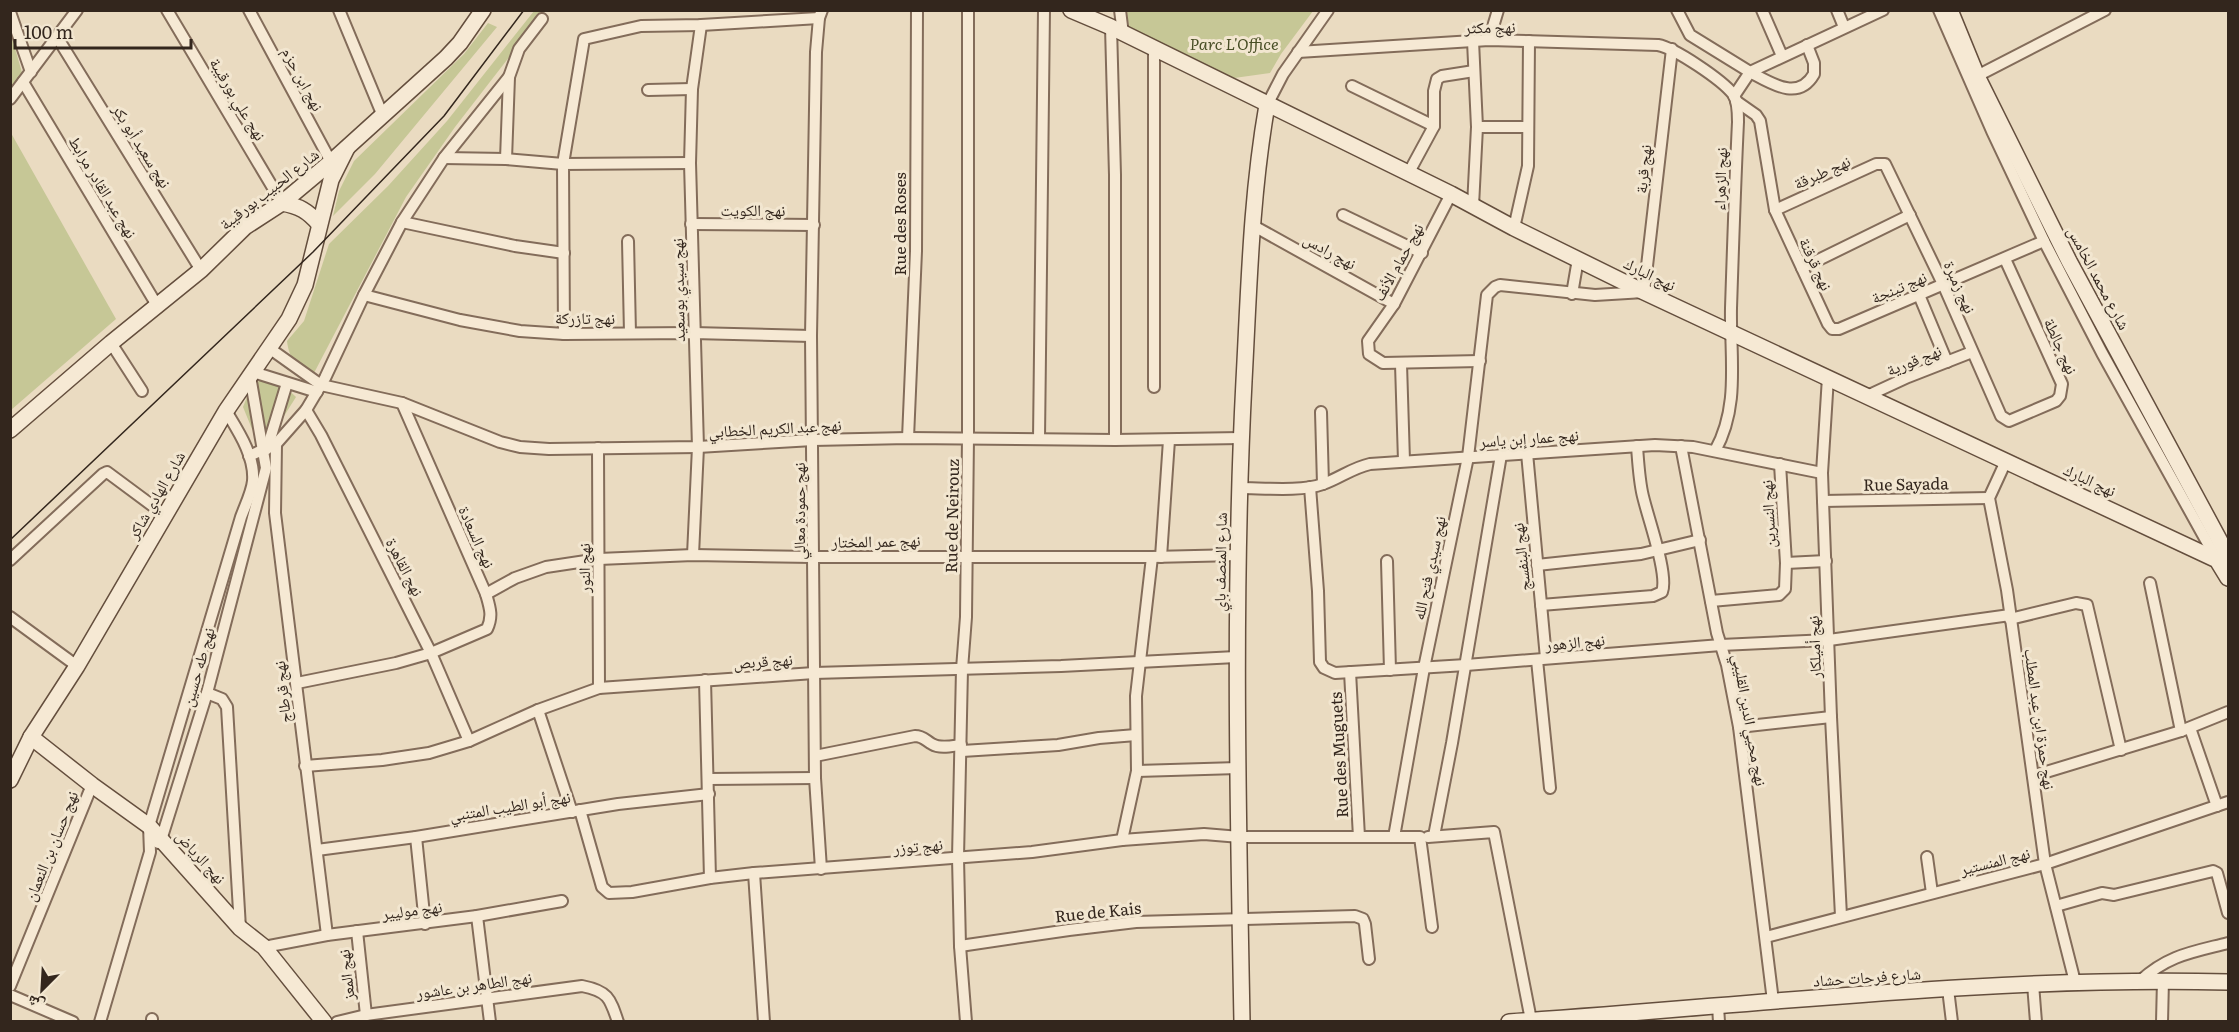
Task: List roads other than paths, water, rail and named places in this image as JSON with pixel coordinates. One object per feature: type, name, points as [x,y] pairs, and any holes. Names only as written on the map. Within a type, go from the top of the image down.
[{"type":"street","points":[[10,99],[77,10]]},
{"type":"street","name":"نهج علي بورقيبة","points":[[168,10],[282,203]]},
{"type":"street","name":"نهج ابن حزم","points":[[249,10],[331,162]]},
{"type":"street","points":[[339,10],[383,116]]},
{"type":"street","name":"شارع الحبيب بورقيبة","points":[[10,430],[111,343],[201,270],[245,227],[282,203],[347,148],[446,58],[460,43],[483,10]]},
{"type":"street","name":"Rue des Roses","points":[[908,438],[916,251],[917,10]]},
{"type":"street","name":"Rue de Neirouz","points":[[966,1022],[960,946],[958,858],[962,669],[966,617],[968,10]]},
{"type":"street","points":[[1039,439],[1044,10]]},
{"type":"street","name":"نهج البارك","points":[[1071,10],[1451,194],[1644,292],[2006,461],[2223,558]]},
{"type":"street","points":[[1115,440],[1115,175],[1117,31],[1120,10]]},
{"type":"street","points":[[1267,105],[1283,74],[1328,10]]},
{"type":"street","points":[[1489,40],[1498,10]]},
{"type":"street","points":[[1677,10],[1690,35],[1750,72],[1786,89],[1803,87],[1814,74],[1814,63],[1807,45]]},
{"type":"street","points":[[1762,10],[1782,56]]},
{"type":"street","points":[[1837,10],[1844,27]]},
{"type":"street","points":[[1676,51],[1735,99],[1750,72],[1883,10]]},
{"type":"street","points":[[1939,10],[1992,131],[2044,241],[2102,353],[2223,558]]},
{"type":"street","name":"شارع محمد الخامس","points":[[1950,10],[1977,76],[2068,261],[2223,558],[2229,578]]},
{"type":"street","points":[[1977,76],[2105,10]]},
{"type":"street","points":[[10,12],[31,72]]},
{"type":"street","points":[[564,334],[563,164],[584,39],[642,26],[701,25],[820,14]]},
{"type":"street","name":"نهج حمودة معالي","points":[[820,14],[816,52],[811,336],[815,778],[821,869]]},
{"type":"street","points":[[506,159],[509,77],[519,49],[542,19]]},
{"type":"street","name":"نهج سيدي بوسعيد","points":[[693,555],[698,447],[690,163],[692,89],[701,25]]},
{"type":"street","name":"نهج قربة","points":[[1644,292],[1676,51],[1690,35]]},
{"type":"street","name":"نهج سعيد أبو بكر","points":[[57,37],[201,270]]},
{"type":"street","name":"نهج مكثر","points":[[1298,52],[1489,40],[1658,45],[1676,51]]},
{"type":"street","points":[[1473,41],[1477,127],[1473,206]]},
{"type":"street","points":[[1514,228],[1527,166],[1529,41]]},
{"type":"street","points":[[1154,50],[1154,387]]},
{"type":"street","points":[[1408,174],[1434,126],[1434,91],[1437,79],[1442,76],[1474,72]]},
{"type":"street","points":[[249,456],[269,448],[306,410],[402,222],[444,158],[509,77]]},
{"type":"street","name":"نهج عبد القادر مرابط","points":[[23,82],[158,307]]},
{"type":"street","points":[[1352,86],[1434,126]]},
{"type":"street","points":[[648,90],[692,89]]},
{"type":"street","name":"نهج قرقنة","points":[[1735,99],[1756,115],[1762,124],[1774,210],[1832,329]]},
{"type":"street","name":"نهج الزهراء","points":[[1715,451],[1730,414],[1732,390],[1731,332],[1738,122],[1735,99]]},
{"type":"street","name":"شارع المنصف باي","points":[[1242,1022],[1236,657],[1239,488],[1252,225],[1259,151],[1267,105]]},
{"type":"street","points":[[1477,127],[1528,127]]},
{"type":"street","name":"شارع الهادي شاكر","points":[[12,774],[31,737],[77,666],[226,411],[289,319],[302,293],[309,271],[331,180],[347,148]]},
{"type":"street","points":[[444,158],[506,159],[563,164],[690,163]]},
{"type":"street","name":"نهج طبرقة","points":[[1774,210],[1882,163]]},
{"type":"street","name":"نهج زمبرة","points":[[1882,163],[1886,166],[1943,284],[2001,416],[2011,421]]},
{"type":"street","name":"نهج حمام الأنف","points":[[1401,364],[1383,363],[1374,359],[1369,354],[1368,341],[1394,304],[1451,194]]},
{"type":"street","points":[[282,203],[302,207],[319,224]]},
{"type":"street","points":[[1343,215],[1422,253]]},
{"type":"street","points":[[1802,268],[1910,215]]},
{"type":"street","points":[[402,222],[515,246],[564,253]]},
{"type":"street","name":"نهج الكويت","points":[[692,224],[814,225]]},
{"type":"street","name":"نهج رادس","points":[[1252,225],[1394,304]]},
{"type":"street","points":[[628,241],[630,333]]},
{"type":"street","name":"نهج تينجة","points":[[1832,329],[1839,329],[2044,241]]},
{"type":"street","points":[[1578,259],[1572,294],[1610,295],[1644,292]]},
{"type":"street","name":"نهج جالطة","points":[[2005,259],[2062,384],[2060,396],[2056,401],[2011,421]]},
{"type":"street","name":"نهج سيدي فتح الله","points":[[1394,837],[1424,668],[1467,457],[1485,304],[1489,292],[1500,285],[1572,294]]},
{"type":"street","name":"نهج تازركة","points":[[363,295],[460,320],[520,331],[564,334],[693,333],[811,336]]},
{"type":"street","points":[[1919,295],[1947,362]]},
{"type":"street","points":[[111,343],[142,391]]},
{"type":"street","points":[[269,348],[319,388]]},
{"type":"street","name":"نهج قورية","points":[[1867,396],[1972,352]]},
{"type":"street","points":[[1404,461],[1401,364],[1480,361]]},
{"type":"street","points":[[252,374],[269,448]]},
{"type":"street","name":"نهج عبد الكريم الخطابي","points":[[252,374],[402,403],[500,442],[520,447],[549,449],[698,447],[813,440],[968,437],[1115,440],[1241,438]]},
{"type":"street","name":"نهج أميلكار","points":[[1828,378],[1822,473],[1841,916]]},
{"type":"street","points":[[258,483],[266,468],[269,448],[287,382]]},
{"type":"street","name":"نهج السعادة","points":[[402,403],[491,610],[491,619],[487,629],[431,653]]},
{"type":"street","name":"نهج القاهرة","points":[[306,410],[321,435],[431,653],[469,741]]},
{"type":"street","points":[[226,411],[241,436],[258,483]]},
{"type":"street","points":[[1321,412],[1323,484]]},
{"type":"street","points":[[1122,840],[1137,771],[1136,696],[1156,557],[1169,440]]},
{"type":"street","points":[[1541,605],[1659,594],[1664,585],[1658,551],[1642,492],[1637,446]]},
{"type":"street","name":"نهج عمار إبن ياسر","points":[[1239,488],[1310,487],[1323,484],[1355,467],[1404,461],[1637,446],[1681,446],[1822,473]]},
{"type":"street","name":"نهج محيي الدين القليبي","points":[[1681,446],[1711,601],[1739,727],[1773,1002]]},
{"type":"street","name":"نهج قرطاج","points":[[269,448],[305,766],[327,935]]},
{"type":"street","name":"نهج النور","points":[[598,448],[599,688]]},
{"type":"street","name":"نهج البنفسج","points":[[1527,453],[1541,605],[1541,659],[1550,788]]},
{"type":"street","points":[[1434,836],[1466,665],[1501,455]]},
{"type":"street","points":[[1989,498],[2006,461]]},
{"type":"street","name":"نهج النسرين","points":[[1711,601],[1779,595],[1786,585],[1780,464]]},
{"type":"street","points":[[10,560],[107,472],[165,515]]},
{"type":"street","name":"نهج طه حسين","points":[[150,852],[161,840],[207,693],[258,483]]},
{"type":"street","name":"نهج طه حسين","points":[[100,1022],[150,852],[149,826],[241,517],[258,483]]},
{"type":"street","name":"نهج الزهور","points":[[1310,487],[1318,591],[1318,645],[1320,662],[1328,671],[1424,668],[1721,645],[1829,640],[2010,617],[2076,603],[2087,605],[2121,750]]},
{"type":"street","name":"Rue Sayada","points":[[1823,501],[1989,498]]},
{"type":"street","name":"نهج حمزة ابن عبد المطلب","points":[[1989,498],[2010,617],[2045,864],[2075,982]]},
{"type":"street","points":[[1537,565],[1658,551],[1700,540]]},
{"type":"street","name":"نهج عمر المختار","points":[[486,594],[514,578],[546,567],[599,559],[693,555],[814,557],[1238,555]]},
{"type":"street","points":[[1387,561],[1390,670]]},
{"type":"street","points":[[1786,563],[1826,561]]},
{"type":"street","points":[[2150,583],[2185,730],[2217,806]]},
{"type":"street","points":[[10,617],[77,666]]},
{"type":"street","points":[[297,683],[396,663],[431,653]]},
{"type":"street","name":"نهج قربص","points":[[305,766],[382,760],[429,753],[469,741],[538,710],[599,688],[814,673],[1140,663],[1236,657]]},
{"type":"street","name":"Rue des Muguets","points":[[1350,672],[1359,837]]},
{"type":"street","points":[[705,680],[710,878]]},
{"type":"street","points":[[207,693],[222,699],[227,707],[240,928]]},
{"type":"street","points":[[538,710],[576,811]]},
{"type":"street","points":[[2033,776],[2185,730],[2229,712]]},
{"type":"street","points":[[1739,727],[1831,717]]},
{"type":"street","points":[[815,756],[915,736],[922,736],[933,745],[962,748],[1058,745],[1136,735]]},
{"type":"street","name":"نهج الرياض","points":[[31,737],[149,826],[240,928],[264,947],[324,1022]]},
{"type":"street","points":[[1137,771],[1238,768]]},
{"type":"street","points":[[709,778],[815,778]]},
{"type":"street","name":"نهج حسان بن النعمان","points":[[10,986],[92,785]]},
{"type":"street","name":"نهج أبو الطيب المتنبي","points":[[317,850],[416,837],[576,811],[709,794]]},
{"type":"street","name":"نهج المنستير","points":[[1766,937],[2045,864],[2229,802]]},
{"type":"street","name":"نهج توزر","points":[[576,811],[602,887],[609,893],[632,892],[710,878],[754,873],[1032,852],[1122,840],[1203,834],[1240,837],[1420,837],[1494,832],[1531,1020]]},
{"type":"street","points":[[416,837],[425,924]]},
{"type":"street","points":[[1420,837],[1432,927]]},
{"type":"street","points":[[1927,857],[1932,893]]},
{"type":"street","points":[[2056,906],[2102,893],[2114,895],[2210,871],[2217,873],[2225,889],[2229,913]]},
{"type":"street","points":[[754,873],[764,1022]]},
{"type":"street","name":"نهج موليير","points":[[264,947],[327,935],[425,924],[562,901]]},
{"type":"street","points":[[477,916],[490,1022]]},
{"type":"street","name":"Rue de Kais","points":[[960,946],[1136,922],[1358,916],[1365,924],[1369,959]]},
{"type":"street","name":"نهج المعز","points":[[357,931],[366,1015]]},
{"type":"street","points":[[2140,981],[2157,966],[2174,957],[2229,943]]},
{"type":"street","points":[[2162,1022],[2163,980]]},
{"type":"street","name":"شارع فرحات حشاد","points":[[1512,1021],[1719,1014],[1773,1002],[2033,984],[2163,980],[2229,982]]},
{"type":"street","points":[[2033,984],[2036,1022]]},
{"type":"street","name":"نهج الطاهر بن عاشور","points":[[337,1022],[366,1015],[582,986],[595,988],[611,999],[618,1022]]},
{"type":"street","points":[[1948,989],[1952,1022]]},
{"type":"street","points":[[10,995],[73,1022]]},
{"type":"tram line","points":[[10,540],[313,252],[444,116],[524,10]]},
{"type":"park label","name":"Parc L'Office","points":[[1234,44]]}]
